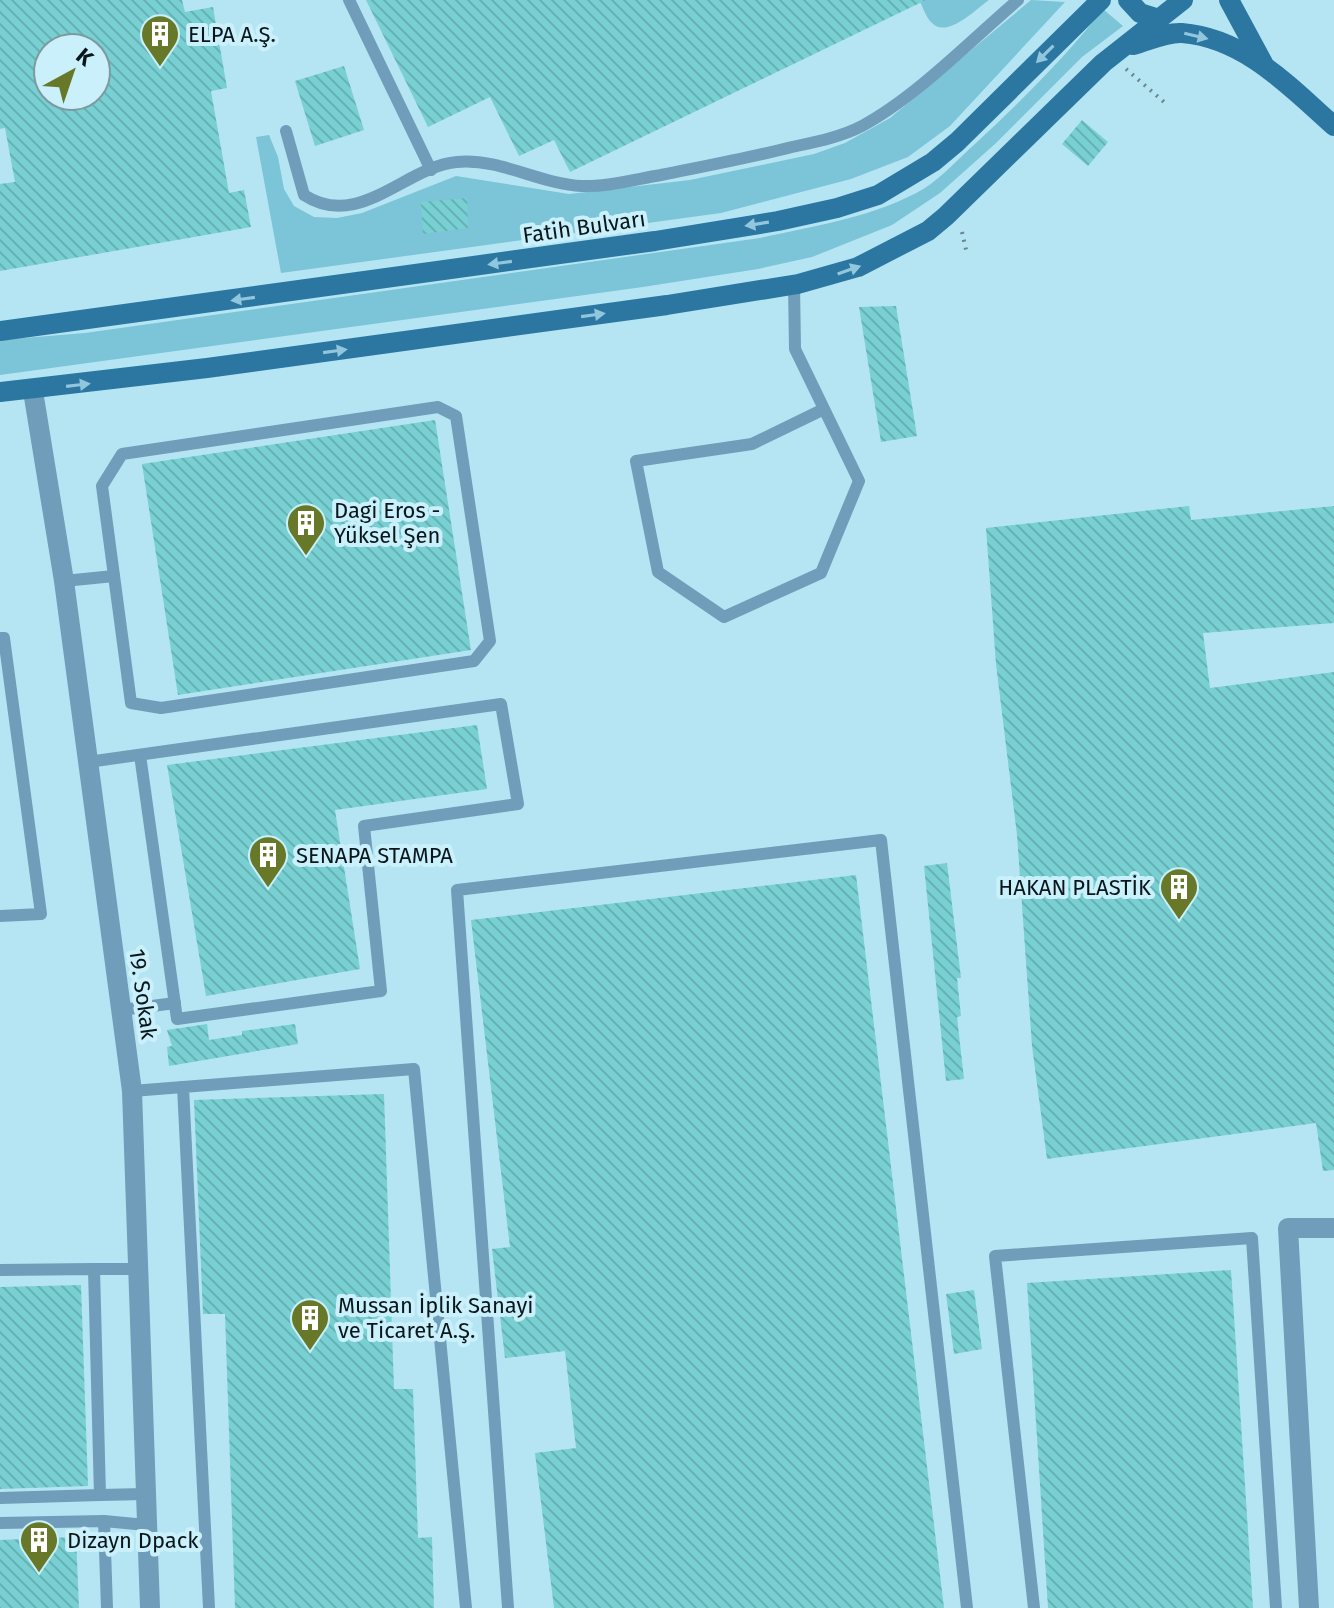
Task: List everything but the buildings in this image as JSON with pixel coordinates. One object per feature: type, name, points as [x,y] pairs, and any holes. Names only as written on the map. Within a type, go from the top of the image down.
[{"type":"main road","name":"Fatih Bulvarı","points":[[0,331],[655,241],[837,208],[878,195],[933,162],[1101,0]]},
{"type":"main road","points":[[1128,0],[1140,13],[1159,19]]},
{"type":"main road","points":[[0,392],[33,391],[667,305],[794,284],[858,267],[928,231],[963,202],[1082,83],[1123,55],[1183,0]]},
{"type":"main road","points":[[1229,0],[1263,63]]},
{"type":"main road","points":[[1123,55],[1180,32],[1218,42],[1263,63],[1334,126]]},
{"type":"street","name":"19. Sokak","points":[[33,391],[64,581],[132,1091],[150,1608]]},
{"type":"street","points":[[1309,1608],[1288,1228],[1334,1228]]},
{"type":"lane","points":[[349,0],[431,170]]},
{"type":"lane","points":[[286,131],[304,195],[314,202],[332,205],[381,196],[431,170],[459,162],[586,186],[730,162],[823,140],[859,128],[916,89],[1018,0]]},
{"type":"lane","points":[[794,284],[795,349],[859,481],[821,573],[724,617],[658,572],[636,461],[752,444],[824,409]]},
{"type":"lane","points":[[438,407],[456,416],[490,641],[474,661],[161,708],[131,703],[114,576],[102,486],[122,454],[438,407]]},
{"type":"lane","points":[[64,581],[114,576]]},
{"type":"lane","points":[[0,638],[4,638],[41,914],[0,916]]},
{"type":"lane","points":[[88,762],[501,704],[518,804],[364,826],[381,991],[177,1019],[140,755]]},
{"type":"lane","points":[[508,1608],[457,890],[881,840],[967,1608]]},
{"type":"lane","points":[[121,1010],[175,1003]]},
{"type":"lane","points":[[132,1091],[414,1069],[466,1608]]},
{"type":"lane","points":[[183,1087],[209,1608]]},
{"type":"lane","points":[[1034,1608],[995,1256],[1252,1238],[1276,1608]]},
{"type":"lane","points":[[94,1269],[100,1495]]},
{"type":"lane","points":[[0,1270],[139,1269]]},
{"type":"lane","points":[[0,1498],[145,1494]]},
{"type":"lane","points":[[104,1521],[107,1608]]},
{"type":"lane","points":[[0,1523],[104,1521],[146,1525]]},
{"type":"path","points":[[1123,55],[1164,102]]},
{"type":"path","points":[[961,230],[967,254]]},
{"type":"shaded area","points":[[0,0],[1334,0],[1334,1608],[0,1608]]},
{"type":"shaded area","points":[[919,0],[989,0],[961,21],[938,27],[930,21]]},
{"type":"shaded area","points":[[1031,0],[1065,2],[950,126],[908,157],[851,179],[721,213],[281,273],[256,137],[269,135],[278,157],[284,189],[294,206],[314,217],[337,218],[362,213],[456,176],[569,194],[690,180],[814,154],[845,143],[890,118]]},
{"type":"shaded area","points":[[1103,9],[1123,26],[1082,57],[995,144],[940,193],[892,225],[812,257],[643,287],[0,375],[0,340],[85,333],[760,238],[865,213],[906,198],[938,178],[1042,79]]},
{"type":"place","name":"ELPA A.Ş.","points":[[160,68]]},
{"type":"place","name":"Dagi Eros - Yüksel Şen","points":[[306,557]]},
{"type":"place","name":"SENAPA STAMPA","points":[[268,889]]},
{"type":"place","name":"HAKAN PLASTİK","points":[[1179,921]]},
{"type":"place","name":"Mussan İplik Sanayi ve Ticaret A.Ş.","points":[[310,1352]]},
{"type":"place","name":"Dizayn Dpack","points":[[39,1574]]}]
